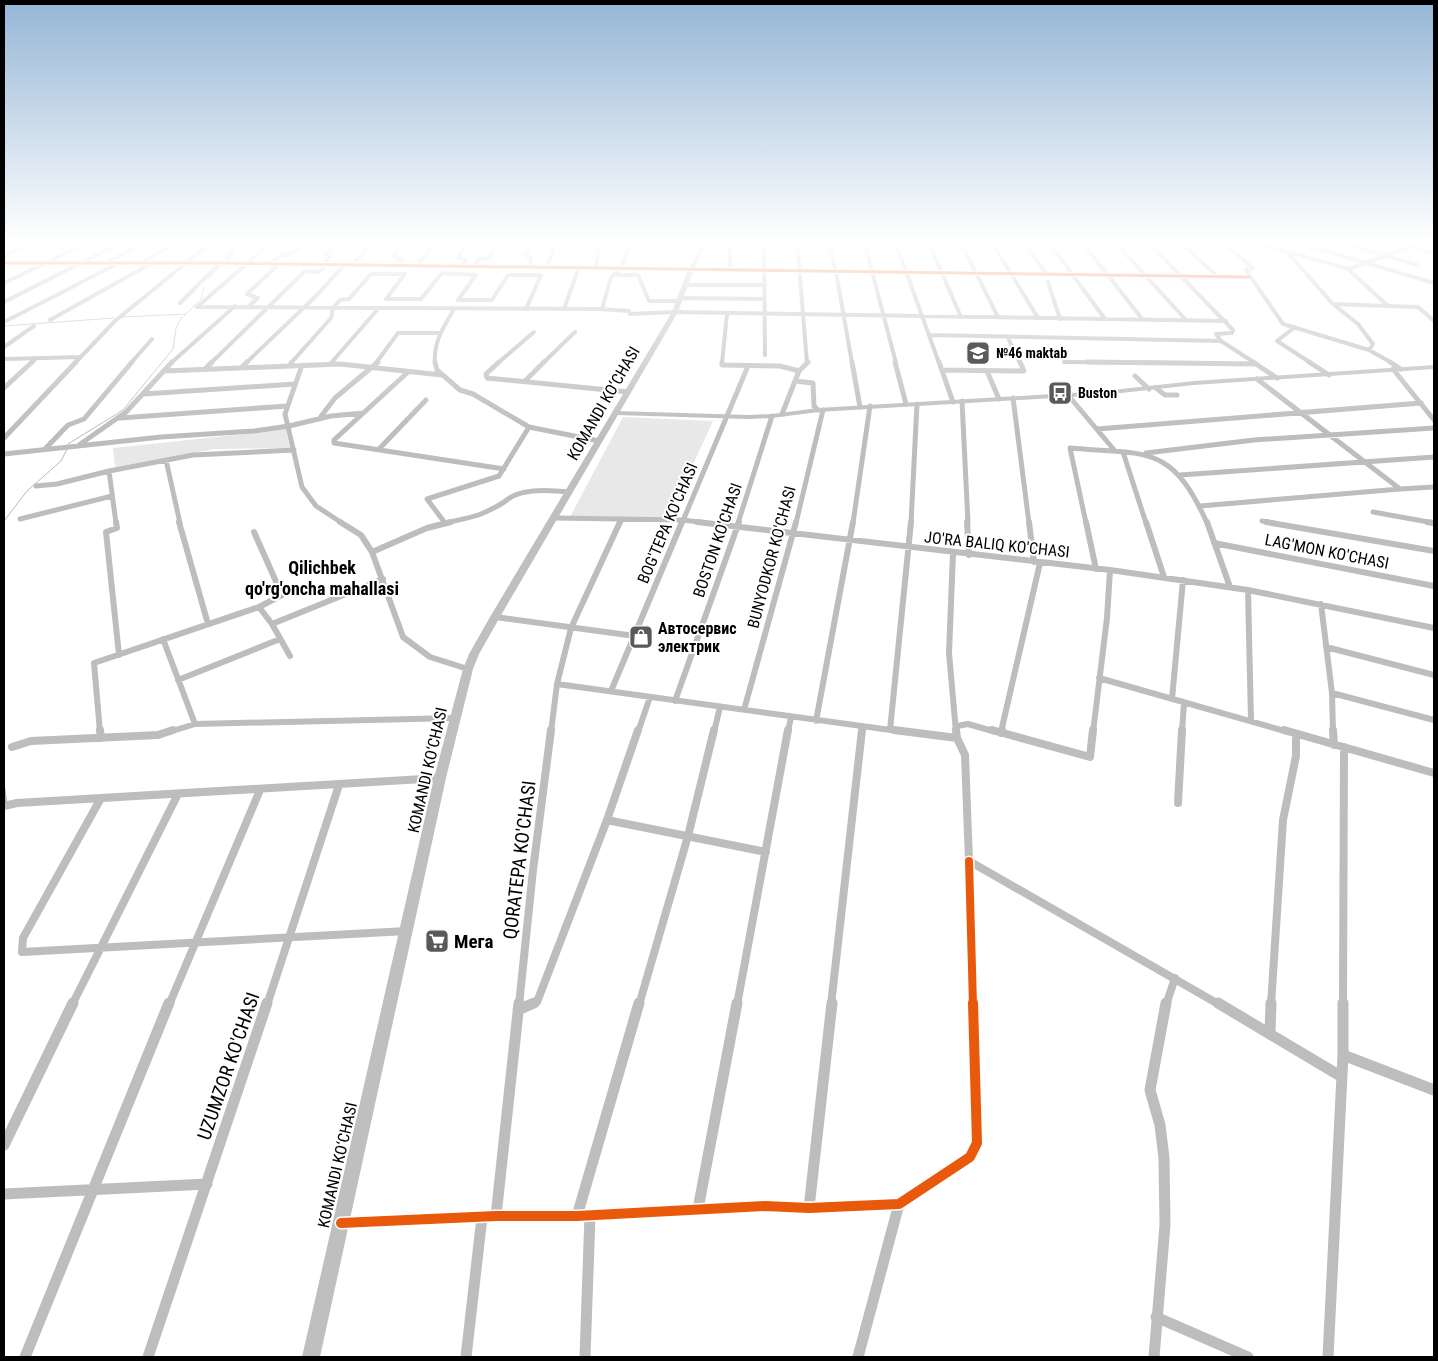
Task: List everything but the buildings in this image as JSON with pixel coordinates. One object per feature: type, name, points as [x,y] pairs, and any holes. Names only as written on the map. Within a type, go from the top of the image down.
[{"type":"main road","name":"KOMANDI KO‘CHASI","points":[[311,1357],[440,778],[468,669],[474,654],[495,617],[679,305]]},
{"type":"street","points":[[4,322],[38,305]]},
{"type":"street","points":[[50,320],[78,305]]},
{"type":"street","points":[[4,438],[116,321],[136,305]]},
{"type":"street","points":[[200,305],[197,307],[602,309],[629,310],[630,314],[676,305]]},
{"type":"street","points":[[204,369],[272,305]]},
{"type":"street","points":[[242,368],[305,305]]},
{"type":"street","points":[[290,365],[331,318],[333,308],[336,305]]},
{"type":"street","points":[[397,309],[400,305]]},
{"type":"street","points":[[464,309],[466,305]]},
{"type":"street","points":[[526,309],[528,305]]},
{"type":"street","points":[[564,309],[566,305]]},
{"type":"street","points":[[602,309],[603,305]]},
{"type":"street","points":[[681,305],[727,314],[1226,321]]},
{"type":"street","points":[[765,355],[766,305]]},
{"type":"street","points":[[782,414],[799,371],[808,363],[803,305]]},
{"type":"street","points":[[841,305],[860,407]]},
{"type":"street","points":[[879,305],[906,404]]},
{"type":"street","points":[[918,305],[953,402]]},
{"type":"street","points":[[956,305],[961,317]]},
{"type":"street","points":[[992,305],[998,317]]},
{"type":"street","points":[[1030,305],[1038,318]]},
{"type":"street","points":[[1055,305],[1060,319]]},
{"type":"street","points":[[1095,305],[1105,319]]},
{"type":"street","points":[[1131,305],[1143,320]]},
{"type":"street","points":[[1172,305],[1186,320]]},
{"type":"street","points":[[1209,305],[1233,330],[1232,333],[1216,334],[1221,341],[1277,378]]},
{"type":"street","points":[[1269,305],[1281,323],[1369,350],[1401,369]]},
{"type":"street","points":[[1334,305],[1358,324],[1373,344],[1369,350]]},
{"type":"street","points":[[1341,305],[1418,307],[1434,321]]},
{"type":"street","points":[[78,446],[119,418],[144,394],[181,353],[234,306]]},
{"type":"street","points":[[331,364],[378,308]]},
{"type":"street","points":[[454,309],[440,333],[434,352],[436,370],[460,390],[473,394],[529,427],[599,441]]},
{"type":"street","points":[[727,314],[722,365],[780,366],[799,371]]},
{"type":"street","points":[[4,347],[34,326]]},
{"type":"street","points":[[1295,327],[1277,341],[1329,374]]},
{"type":"street","points":[[534,332],[486,374],[487,378],[628,392]]},
{"type":"street","points":[[525,381],[575,332]]},
{"type":"street","points":[[319,419],[335,398],[371,368],[398,333],[440,333]]},
{"type":"street","points":[[929,335],[1221,341]]},
{"type":"street","points":[[942,370],[1024,371],[1007,336]]},
{"type":"street","points":[[45,449],[68,424],[84,419],[152,340]]},
{"type":"street","points":[[4,359],[81,357]]},
{"type":"street","points":[[4,388],[36,359]]},
{"type":"street","points":[[1064,362],[1256,364]]},
{"type":"street","points":[[164,371],[331,364],[442,375]]},
{"type":"street","points":[[302,365],[285,414],[302,488],[316,506],[361,535],[372,552],[403,637],[430,657],[468,669]]},
{"type":"street","name":"BOG'TEPA KO'CHASI","points":[[611,691],[748,366]]},
{"type":"street","points":[[616,413],[772,416],[870,406],[1068,395],[1257,379],[1434,367]]},
{"type":"street","points":[[1393,369],[1434,420]]},
{"type":"street","points":[[987,371],[999,399]]},
{"type":"street","points":[[408,372],[334,440],[334,443],[504,469]]},
{"type":"street","points":[[1135,376],[1152,389],[1164,395],[1176,395]]},
{"type":"street","points":[[1257,379],[1400,489]]},
{"type":"street","points":[[795,381],[813,383],[814,406],[821,410]]},
{"type":"street","points":[[144,394],[295,384]]},
{"type":"street","points":[[1068,395],[1115,452]]},
{"type":"street","points":[[1001,733],[1037,563],[1013,398]]},
{"type":"street","points":[[379,449],[426,400]]},
{"type":"street","points":[[962,401],[969,555]]},
{"type":"street","points":[[1097,429],[1421,403]]},
{"type":"street","points":[[890,730],[908,548],[917,404]]},
{"type":"street","points":[[119,418],[287,406]]},
{"type":"street","points":[[816,721],[851,541],[870,406]]},
{"type":"street","name":"BUNYODKOR KO'CHASI","points":[[744,710],[793,534],[821,410]]},
{"type":"street","points":[[4,454],[254,431],[289,426],[331,416],[363,413]]},
{"type":"street","name":"BOSTON KO'CHASI","points":[[675,701],[737,527],[772,416]]},
{"type":"street","points":[[445,523],[427,499],[499,476],[529,427]]},
{"type":"street","points":[[1140,454],[1177,447],[1434,428]]},
{"type":"street","points":[[1096,569],[1070,448],[1123,452],[1155,457],[1180,475],[1200,506],[1230,587]]},
{"type":"street","points":[[36,486],[57,484],[109,471],[193,455],[294,450]]},
{"type":"street","points":[[1123,452],[1164,577]]},
{"type":"street","points":[[1180,475],[1434,457]]},
{"type":"street","points":[[166,460],[177,513],[208,624]]},
{"type":"street","points":[[109,471],[117,528],[106,532],[119,655]]},
{"type":"street","points":[[1200,506],[1434,487]]},
{"type":"street","points":[[372,552],[427,528],[478,515],[505,503],[508,499],[528,492],[551,490],[569,492]]},
{"type":"street","points":[[20,519],[112,496]]},
{"type":"street","points":[[1373,512],[1434,523]]},
{"type":"street","name":"JO'RA BALIQ KO'CHASI","points":[[554,518],[683,520],[908,548],[1110,570],[1248,590],[1434,628]]},
{"type":"street","name":"QORATEPA KO'CHASI","points":[[496,1216],[518,1010],[557,684],[571,628],[621,520]]},
{"type":"street","points":[[1262,520],[1434,551]]},
{"type":"street","points":[[101,738],[94,664],[259,607],[282,595],[254,532]]},
{"type":"street","name":"LAG'MON KO'CHASI","points":[[1214,543],[1434,586]]},
{"type":"street","points":[[341,1224],[496,1216],[577,1216],[765,1206],[809,1208],[899,1204],[970,1157],[977,1143],[965,755],[958,738],[949,653],[953,553]]},
{"type":"street","points":[[957,726],[968,724],[1090,756],[1107,618],[1110,570]]},
{"type":"street","points":[[272,624],[383,579]]},
{"type":"street","points":[[1172,699],[1182,580]]},
{"type":"street","points":[[1248,590],[1251,721]]},
{"type":"street","points":[[1321,604],[1339,746],[1343,1055],[1328,1357]]},
{"type":"street","points":[[259,607],[272,624],[290,656]]},
{"type":"street","points":[[495,617],[635,636]]},
{"type":"street","points":[[178,680],[280,639]]},
{"type":"street","points":[[163,640],[195,724]]},
{"type":"street","points":[[1326,646],[1434,675]]},
{"type":"street","points":[[1099,678],[1434,773]]},
{"type":"street","points":[[557,684],[816,721],[958,738]]},
{"type":"street","points":[[1332,693],[1434,720]]},
{"type":"street","points":[[518,1010],[537,1002],[608,820],[650,697]]},
{"type":"street","points":[[1178,803],[1184,702]]},
{"type":"street","points":[[577,1216],[688,836],[720,707]]},
{"type":"street","points":[[698,1209],[791,717]]},
{"type":"street","points":[[12,746],[31,740],[158,735],[195,724],[454,718]]},
{"type":"street","points":[[809,1208],[862,727]]},
{"type":"street","points":[[1270,1033],[1274,938],[1283,820],[1296,756],[1296,734]]},
{"type":"street","points":[[4,806],[17,803],[440,778]]},
{"type":"street","name":"UZUMZOR KO'CHASI","points":[[148,1357],[339,785]]},
{"type":"street","points":[[24,1357],[194,943],[260,790]]},
{"type":"street","points":[[4,1145],[100,947],[178,794]]},
{"type":"street","points":[[101,798],[23,938],[22,952],[289,939],[407,930]]},
{"type":"street","points":[[608,820],[766,852]]},
{"type":"street","points":[[969,861],[1270,1033],[1342,1077]]},
{"type":"street","points":[[1154,1357],[1165,1225],[1164,1158],[1160,1125],[1150,1090],[1167,998],[1175,978]]},
{"type":"street","points":[[1343,1055],[1434,1090]]},
{"type":"street","points":[[4,1194],[207,1184]]},
{"type":"street","points":[[858,1357],[899,1204]]},
{"type":"street","points":[[585,1357],[590,1215]]},
{"type":"street","points":[[466,1357],[482,1217]]},
{"type":"street","points":[[1156,1317],[1248,1357]]},
{"type":"shaded area","points":[[623,417],[713,421],[669,517],[570,517]]},
{"type":"shaded area","points":[[285,427],[290,448],[215,449],[115,467],[113,448],[263,432]]},
{"type":"waterway","points":[[186,314],[195,305]]},
{"type":"waterway","points":[[123,317],[186,314]]},
{"type":"waterway","points":[[68,444],[123,410],[173,349],[176,328],[182,317]]},
{"type":"waterway","points":[[4,326],[114,318]]},
{"type":"waterway","points":[[4,521],[27,491],[61,461],[67,449]]},
{"type":"waterway","points":[[4,671],[4,687]]},
{"type":"waterway","points":[[4,788],[6,802]]},
{"type":"cycle path","points":[[341,1223],[496,1216],[577,1216],[765,1206],[809,1208],[899,1204],[970,1157],[977,1143],[969,861]]},
{"type":"place","name":"№46 maktab","points":[[978,353]]},
{"type":"place","name":"Buston","points":[[1060,393]]},
{"type":"place","name":"Автосервис электрик","points":[[641,637]]},
{"type":"place","name":"Мега","points":[[437,941]]},
{"type":"district","name":"Qilichbek qo'rg'oncha mahallasi","points":[[322,578]]}]
